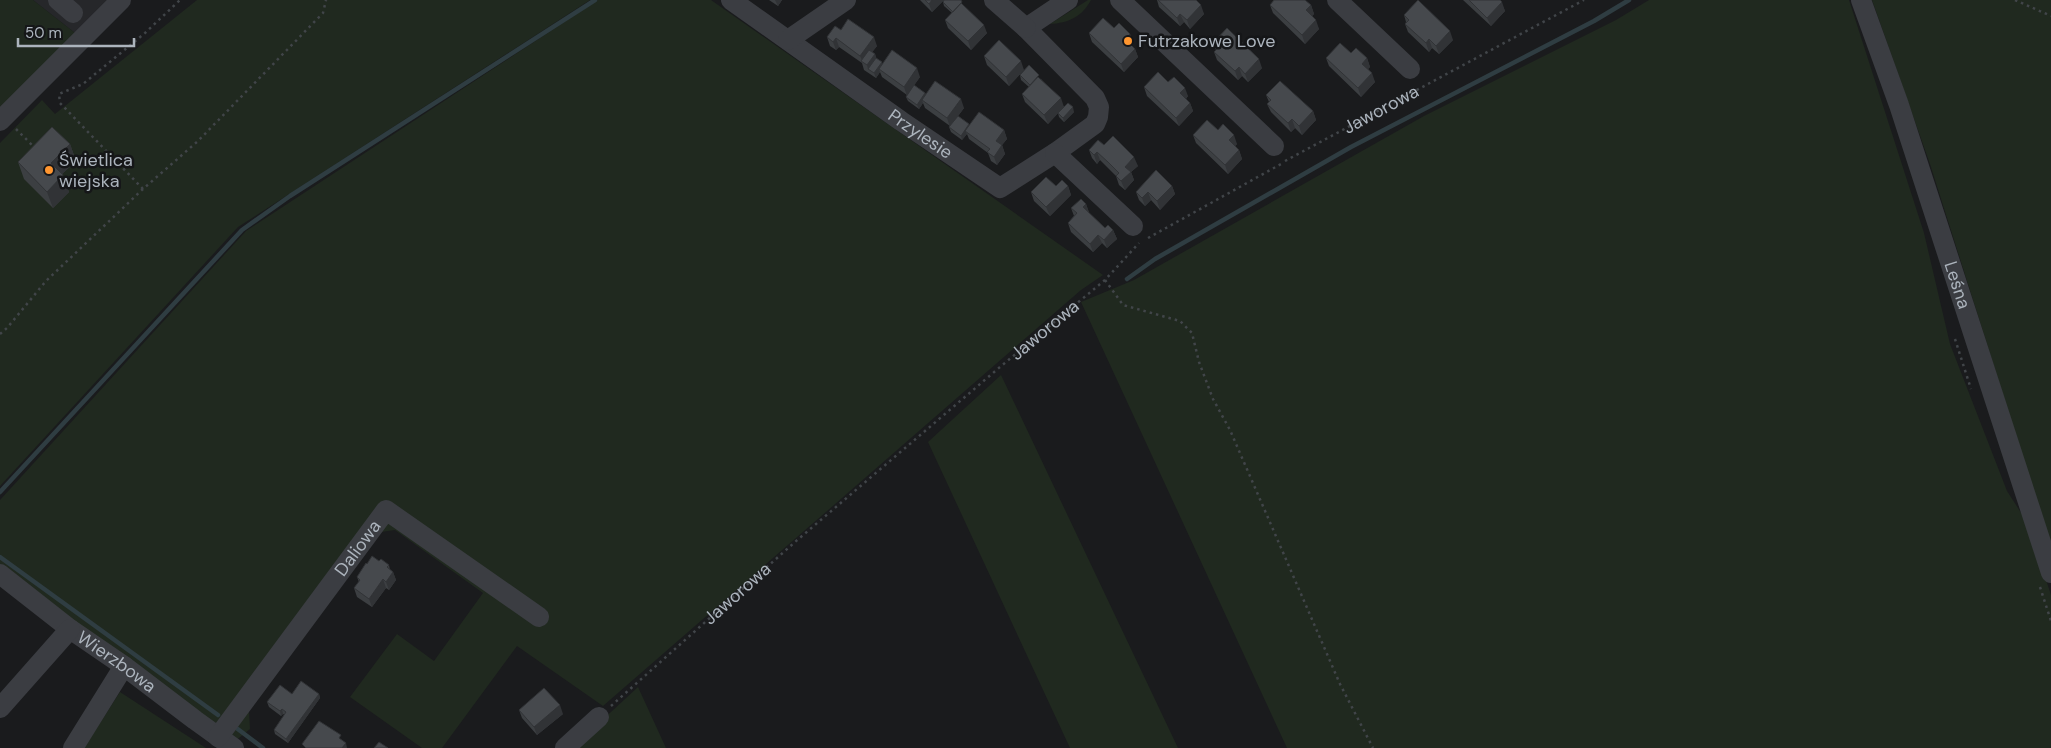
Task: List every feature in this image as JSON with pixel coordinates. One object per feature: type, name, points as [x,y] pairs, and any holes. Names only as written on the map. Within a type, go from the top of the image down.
[{"type":"street","points":[[6,123],[121,0]]},
{"type":"street","name":"Przylesie","points":[[731,0],[901,122],[1000,188],[1095,124],[1099,108],[1095,98],[1026,28],[994,0]]},
{"type":"street","points":[[788,40],[846,0]]},
{"type":"street","points":[[1026,28],[1068,0]]},
{"type":"street","points":[[1120,0],[1274,146]]},
{"type":"street","points":[[1337,0],[1410,70]]},
{"type":"street","name":"Leśna","points":[[1861,0],[1898,104],[2051,572]]},
{"type":"street","points":[[1056,152],[1133,226]]},
{"type":"street","name":"Daliowa","points":[[226,742],[386,510],[539,617]]},
{"type":"street","name":"Wierzbowa","points":[[0,574],[70,629],[124,666],[226,742]]},
{"type":"street","points":[[0,708],[70,629]]},
{"type":"street","points":[[72,748],[124,666]]},
{"type":"street","points":[[565,748],[599,717]]},
{"type":"path","points":[[144,189],[60,102],[59,94],[83,84],[145,33],[180,0]]},
{"type":"path","points":[[0,334],[46,281],[198,141],[323,13],[326,0]]},
{"type":"path","name":"Jaworowa","points":[[599,717],[810,530],[1000,367],[1105,280],[1138,244],[1352,124],[1584,0]]},
{"type":"path","points":[[2015,0],[2051,16]]},
{"type":"path","points":[[6,123],[38,151]]},
{"type":"path","points":[[1105,280],[1123,305],[1180,321],[1192,333],[1199,362],[1213,399],[1230,430],[1340,684],[1373,748]]},
{"type":"shaded area","points":[[33,0],[108,0],[75,33]]},
{"type":"green space","points":[[0,0],[33,0],[75,33],[0,109]]},
{"type":"green space","points":[[197,0],[590,0],[238,227],[0,486],[0,143],[42,100],[55,114]]},
{"type":"green space","points":[[598,0],[711,0],[1103,275],[1081,290],[603,706],[517,646],[442,748],[422,748],[350,697],[397,634],[434,661],[483,593],[395,530],[381,532],[249,711],[250,729],[234,742],[0,568],[0,500],[246,231]]},
{"type":"green space","points":[[1088,0],[1091,0],[1079,15],[1063,22],[1050,24]]},
{"type":"green space","points":[[1649,0],[1849,0],[1924,233],[1950,344],[2007,491],[2027,522],[2051,595],[2051,748],[1287,748],[1081,302],[1134,280],[1424,116],[1616,20]]},
{"type":"green space","points":[[1872,0],[2051,0],[2051,546],[1930,164]]},
{"type":"green space","points":[[1001,375],[1178,748],[1070,748],[928,442]]},
{"type":"green space","points":[[638,687],[666,748],[572,748]]},
{"type":"green space","points":[[120,692],[206,748],[84,748]]},
{"type":"building","points":[[944,0],[961,0],[962,2],[953,12],[943,2]]},
{"type":"building","points":[[1158,0],[1196,0],[1201,5],[1187,20],[1180,14],[1177,18]]},
{"type":"building","points":[[1274,0],[1305,0],[1311,5],[1306,10],[1316,20],[1302,35],[1270,5]]},
{"type":"building","points":[[1418,0],[1450,31],[1436,46],[1429,39],[1426,43],[1405,24],[1409,20],[1404,15]]},
{"type":"building","points":[[1469,0],[1500,0],[1502,2],[1487,18]]},
{"type":"building","points":[[961,3],[984,25],[968,41],[945,20]]},
{"type":"building","points":[[1103,18],[1114,28],[1119,23],[1130,34],[1125,39],[1135,49],[1121,64],[1089,33]]},
{"type":"building","points":[[848,19],[874,37],[860,56],[836,38],[833,42],[827,37],[835,26],[841,30]]},
{"type":"building","points":[[1227,28],[1259,59],[1245,74],[1239,67],[1235,71],[1214,52],[1218,48],[1213,43]]},
{"type":"building","points":[[999,40],[1021,61],[1006,77],[984,56]]},
{"type":"building","points":[[1340,43],[1351,53],[1356,48],[1367,58],[1362,64],[1372,73],[1358,88],[1326,58]]},
{"type":"building","points":[[869,50],[875,54],[867,65],[861,61]]},
{"type":"building","points":[[892,50],[917,68],[904,87],[879,69]]},
{"type":"building","points":[[876,58],[882,62],[874,73],[868,69]]},
{"type":"building","points":[[1029,65],[1039,75],[1030,85],[1020,75]]},
{"type":"building","points":[[1158,72],[1168,82],[1174,77],[1185,88],[1180,93],[1190,103],[1176,118],[1144,87]]},
{"type":"building","points":[[1038,77],[1061,98],[1044,115],[1022,94]]},
{"type":"building","points":[[935,81],[961,99],[947,118],[922,100]]},
{"type":"building","points":[[1280,81],[1313,111],[1299,126],[1292,119],[1288,123],[1267,104],[1271,100],[1266,95]]},
{"type":"building","points":[[914,85],[925,93],[917,105],[906,97]]},
{"type":"building","points":[[1068,103],[1073,107],[1063,118],[1058,113]]},
{"type":"building","points":[[979,112],[1004,130],[996,141],[1002,145],[994,157],[987,152],[990,149],[965,131]]},
{"type":"building","points":[[958,116],[969,124],[961,136],[949,127]]},
{"type":"building","points":[[1207,120],[1218,130],[1223,124],[1234,135],[1229,140],[1239,150],[1225,165],[1193,135]]},
{"type":"building","points":[[52,127],[70,144],[51,163],[63,175],[47,192],[18,162]]},
{"type":"building","points":[[1113,136],[1134,157],[1125,167],[1131,172],[1121,181],[1116,176],[1119,173],[1108,162],[1097,152],[1094,155],[1089,150],[1098,140],[1104,145]]},
{"type":"building","points":[[1156,170],[1172,186],[1157,201],[1148,192],[1142,198],[1136,192]]},
{"type":"building","points":[[1046,177],[1056,186],[1062,180],[1068,186],[1046,207],[1031,192]]},
{"type":"building","points":[[1081,199],[1086,204],[1083,207],[1105,228],[1108,225],[1113,230],[1104,240],[1098,235],[1090,244],[1068,223],[1077,213],[1071,208]]},
{"type":"building","points":[[372,556],[379,561],[381,559],[389,565],[387,567],[393,572],[386,582],[383,579],[369,599],[354,588],[360,580],[357,577]]},
{"type":"building","points":[[301,681],[319,694],[286,739],[274,730],[286,712],[282,709],[280,711],[267,702],[280,685],[292,694]]},
{"type":"building","points":[[544,688],[560,705],[534,727],[519,710]]},
{"type":"building","points":[[319,721],[341,735],[339,738],[346,743],[342,748],[306,748],[302,744]]},
{"type":"building","points":[[379,742],[388,748],[374,748]]},
{"type":"waterway","points":[[0,492],[242,230],[290,196],[595,0]]},
{"type":"waterway","points":[[1127,279],[1155,259],[1351,147],[1594,21],[1629,0]]},
{"type":"waterway","points":[[0,557],[218,715]]},
{"type":"waterway","points":[[235,727],[263,748]]},
{"type":"place","name":"Futrzakowe Love","points":[[1128,41]]},
{"type":"place","name":"Świetlica wiejska","points":[[49,170]]}]
